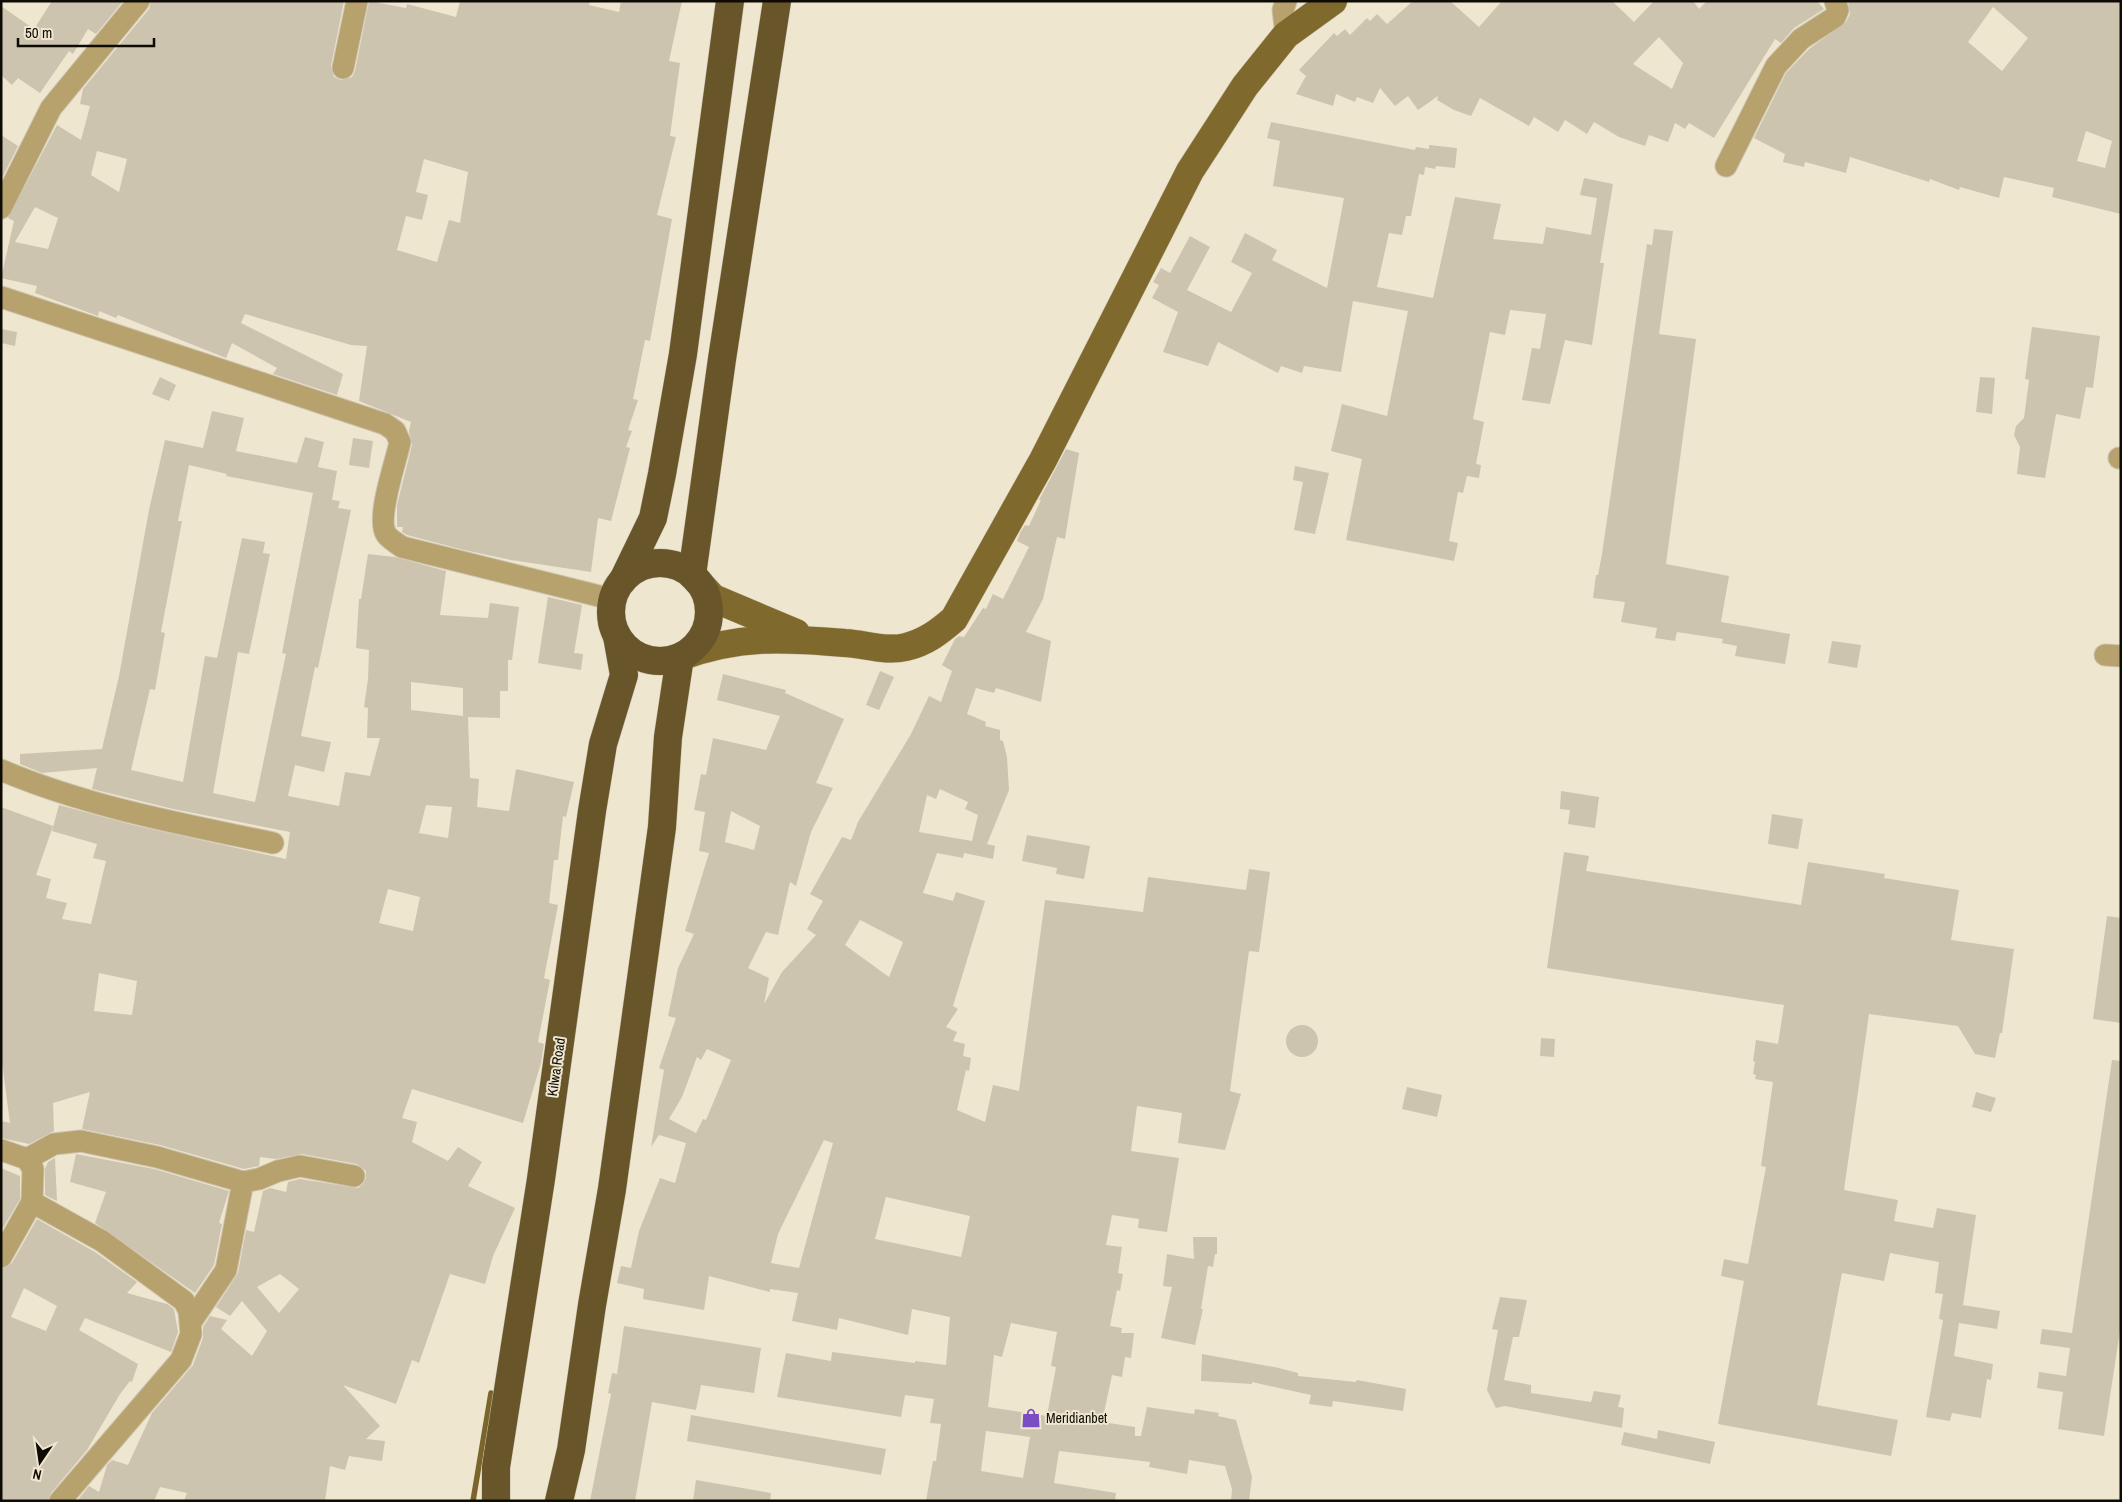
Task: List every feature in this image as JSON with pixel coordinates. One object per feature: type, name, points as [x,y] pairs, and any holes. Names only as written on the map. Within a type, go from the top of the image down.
[{"type":"highway","points":[[623,580],[634,571],[647,565],[664,564],[676,566],[692,575],[702,587],[709,607],[707,627],[697,645],[680,657],[662,661],[644,659],[629,650],[617,636],[612,622],[611,607],[615,593],[652,518],[662,474],[683,354],[706,169],[730,1]]},
{"type":"highway","points":[[692,575],[722,359],[777,1]]},
{"type":"highway","name":"Kilwa Road","points":[[496,1501],[496,1466],[541,1179],[592,811],[603,744],[624,675],[617,636]]},
{"type":"highway","points":[[559,1501],[571,1450],[592,1305],[612,1189],[662,827],[668,737],[680,657]]},
{"type":"main road","points":[[680,657],[709,646],[758,638],[812,640],[884,648],[904,648],[932,638],[954,619],[1043,460],[1190,171],[1244,86],[1286,35],[1333,1]]},
{"type":"main road","points":[[692,575],[713,598],[812,640]]},
{"type":"street","points":[[1,208],[51,108],[139,1]]},
{"type":"street","points":[[342,68],[357,1]]},
{"type":"street","points":[[1286,1],[1283,10],[1286,35]]},
{"type":"street","points":[[1726,166],[1776,66],[1801,40],[1835,17],[1838,10],[1835,1]]},
{"type":"street","points":[[1,297],[385,424],[395,431],[400,442],[384,511],[383,524],[387,535],[402,547],[607,598],[611,607]]},
{"type":"street","points":[[1,770],[74,797],[138,814],[273,843]]},
{"type":"street","points":[[27,1159],[54,1144],[81,1140],[157,1158],[243,1182],[259,1180],[300,1166],[354,1176]]},
{"type":"street","points":[[1,1150],[27,1159],[32,1169],[32,1202],[1,1258]]},
{"type":"street","points":[[191,1322],[226,1270],[243,1182]]},
{"type":"street","points":[[32,1202],[102,1241],[166,1286],[184,1301],[190,1311],[191,1334],[181,1360],[60,1501]]},
{"type":"building","points":[[52,1],[123,1],[96,34],[88,29],[73,54],[69,51],[40,93],[18,78],[12,85],[1,75],[1,6],[34,29]]},
{"type":"building","points":[[151,1],[344,1],[331,66],[334,77],[341,80],[352,77],[355,71],[369,1],[406,8],[407,4],[456,17],[460,1],[590,1],[589,5],[619,12],[621,1],[682,1],[669,61],[680,63],[670,136],[676,137],[657,215],[672,219],[650,341],[645,340],[633,399],[638,400],[628,430],[632,431],[626,447],[630,448],[611,521],[598,518],[591,572],[511,560],[464,550],[407,535],[402,532],[403,527],[397,527],[397,505],[412,445],[409,431],[411,422],[359,401],[367,346],[351,345],[245,314],[241,323],[343,374],[337,395],[273,374],[277,368],[232,343],[226,358],[118,315],[116,318],[99,311],[98,316],[35,293],[37,286],[1,278],[14,221],[8,218],[57,125],[81,140],[90,106],[80,104],[83,89],[149,9]],"holes":[[[97,151],[127,159],[119,192],[91,175]],[[424,159],[468,172],[460,223],[449,220],[437,262],[397,250],[406,216],[422,220],[428,195],[416,192]],[[35,207],[58,218],[48,249],[15,242]]]},
{"type":"building","points":[[1413,1],[1450,1],[1479,27],[1502,1],[1612,1],[1634,22],[1654,1],[1693,1],[1699,9],[1707,1],[1817,1],[1824,9],[1794,28],[1781,43],[1775,39],[1714,138],[1689,123],[1685,129],[1675,123],[1668,142],[1649,135],[1645,146],[1619,137],[1594,122],[1587,134],[1565,120],[1558,132],[1534,117],[1529,126],[1480,98],[1471,116],[1454,110],[1437,100],[1438,96],[1418,110],[1408,96],[1395,106],[1380,88],[1373,103],[1357,97],[1355,102],[1336,94],[1333,106],[1296,94],[1306,76],[1299,70],[1334,33],[1337,36],[1345,29],[1350,35],[1367,18],[1370,21],[1377,14],[1387,24]],"holes":[[[1659,37],[1683,63],[1672,89],[1633,64]]]},
{"type":"building","points":[[1848,1],[2121,1],[2121,214],[2052,197],[2054,188],[2004,177],[1999,198],[1960,187],[1959,190],[1930,179],[1929,182],[1850,157],[1846,173],[1805,162],[1804,167],[1783,162],[1785,154],[1754,138],[1786,73],[1809,49],[1846,22],[1850,14]],"holes":[[[1993,7],[2028,38],[2002,71],[1968,42]],[[2086,131],[2112,141],[2105,168],[2077,161]]]},
{"type":"building","points":[[1271,122],[1415,150],[1416,147],[1429,149],[1429,145],[1457,148],[1455,168],[1436,166],[1435,169],[1425,167],[1424,175],[1419,174],[1411,216],[1406,216],[1402,235],[1389,233],[1377,287],[1433,298],[1455,197],[1501,204],[1493,239],[1543,244],[1546,227],[1591,235],[1597,198],[1580,195],[1584,178],[1613,184],[1600,263],[1604,263],[1592,345],[1565,340],[1550,404],[1522,400],[1532,348],[1540,349],[1546,314],[1510,310],[1505,335],[1490,332],[1473,419],[1484,422],[1476,464],[1481,465],[1479,478],[1467,476],[1463,493],[1458,492],[1449,541],[1458,543],[1454,561],[1346,540],[1362,459],[1331,451],[1342,404],[1387,416],[1408,311],[1353,301],[1341,372],[1304,366],[1302,373],[1281,366],[1278,373],[1218,342],[1208,366],[1163,352],[1178,312],[1152,298],[1159,285],[1153,282],[1161,268],[1170,273],[1190,236],[1210,247],[1187,290],[1231,312],[1252,273],[1231,262],[1245,233],[1277,250],[1272,260],[1327,288],[1344,198],[1273,186],[1280,141],[1267,138]]},
{"type":"building","points":[[1,135],[18,146],[1,180]]},
{"type":"building","points":[[1654,229],[1673,231],[1659,334],[1696,339],[1666,564],[1729,576],[1721,622],[1790,634],[1785,664],[1735,656],[1737,646],[1722,643],[1723,639],[1677,632],[1675,641],[1655,638],[1657,628],[1621,622],[1625,602],[1593,598],[1596,575],[1598,575],[1602,554],[1647,244],[1652,245]]},
{"type":"building","points":[[2032,327],[2100,336],[2093,388],[2086,387],[2080,419],[2056,414],[2045,478],[2017,474],[2020,447],[2014,435],[2016,426],[2024,418],[2029,380],[2025,379]]},
{"type":"building","points":[[1,329],[17,332],[15,346],[1,343]]},
{"type":"building","points":[[160,377],[176,385],[169,401],[152,394]]},
{"type":"building","points":[[1980,377],[1995,378],[1992,414],[1976,412]]},
{"type":"building","points":[[212,411],[244,418],[236,451],[297,463],[305,437],[324,442],[318,467],[337,471],[332,500],[340,501],[338,508],[351,510],[318,668],[315,667],[301,736],[331,742],[324,772],[295,765],[288,796],[339,806],[345,772],[370,776],[380,738],[367,738],[368,708],[364,707],[368,679],[369,650],[356,648],[359,599],[361,599],[368,554],[395,557],[446,571],[440,615],[488,618],[490,603],[519,607],[512,660],[508,660],[508,691],[500,691],[500,718],[468,717],[470,778],[479,779],[477,807],[509,811],[516,769],[574,782],[566,817],[563,816],[558,860],[554,860],[549,903],[558,905],[544,978],[550,980],[538,1042],[544,1044],[541,1063],[523,1123],[412,1089],[402,1118],[417,1122],[412,1142],[448,1161],[458,1147],[482,1162],[468,1186],[515,1208],[493,1256],[485,1284],[450,1274],[419,1363],[412,1360],[396,1404],[343,1385],[380,1426],[366,1439],[385,1441],[382,1461],[349,1456],[345,1470],[330,1466],[325,1501],[184,1501],[187,1493],[160,1487],[154,1501],[77,1501],[89,1486],[99,1492],[107,1465],[112,1460],[128,1465],[152,1413],[193,1365],[203,1338],[203,1327],[210,1316],[227,1320],[221,1329],[252,1356],[267,1331],[242,1301],[230,1316],[216,1307],[238,1273],[246,1230],[254,1232],[263,1191],[270,1188],[286,1192],[288,1182],[300,1179],[358,1188],[366,1178],[366,1171],[357,1164],[302,1154],[276,1159],[260,1157],[259,1166],[244,1169],[160,1145],[82,1129],[90,1092],[53,1103],[54,1131],[29,1144],[1,1138],[1,1121],[10,1123],[1,1055],[1,807],[53,826],[36,875],[51,879],[46,898],[67,903],[62,919],[91,924],[106,861],[93,858],[97,844],[52,831],[59,805],[133,825],[286,859],[290,832],[173,809],[92,789],[97,768],[42,773],[20,764],[20,754],[102,749],[119,676],[149,510],[165,440],[203,448]],"holes":[[[189,465],[227,474],[226,476],[313,493],[282,653],[286,654],[255,802],[213,793],[238,652],[249,654],[270,554],[263,553],[265,542],[242,538],[217,658],[205,656],[183,782],[131,770],[150,689],[155,690],[165,633],[161,632],[182,521],[178,521]],[[411,682],[463,688],[463,716],[411,710]],[[426,805],[452,807],[448,838],[419,833]],[[388,889],[420,897],[413,931],[379,923]],[[99,973],[137,981],[132,1015],[94,1011]],[[280,1274],[299,1289],[279,1313],[257,1287]]]},
{"type":"building","points":[[353,438],[373,441],[369,468],[349,465]]},
{"type":"building","points":[[1066,449],[1079,453],[1065,539],[1057,537],[1043,599],[1026,632],[1051,641],[1041,702],[996,688],[994,693],[976,688],[967,714],[986,722],[985,726],[1000,730],[1000,740],[1003,741],[1007,757],[1009,790],[987,844],[995,846],[993,859],[964,853],[963,858],[937,853],[923,893],[953,901],[956,892],[985,901],[953,1006],[958,1009],[946,1027],[957,1032],[953,1041],[965,1044],[963,1056],[971,1058],[969,1071],[966,1070],[957,1110],[985,1122],[993,1085],[1019,1091],[1045,900],[1143,912],[1148,877],[1246,890],[1249,869],[1270,872],[1259,952],[1249,951],[1230,1091],[1241,1094],[1225,1150],[1178,1143],[1182,1113],[1137,1106],[1131,1151],[1179,1158],[1167,1232],[1138,1228],[1139,1219],[1112,1215],[1106,1245],[1122,1247],[1118,1273],[1123,1274],[1120,1291],[1117,1290],[1110,1326],[1122,1328],[1121,1333],[1134,1333],[1131,1358],[1125,1357],[1122,1377],[1112,1375],[1102,1422],[1135,1427],[1135,1436],[1141,1436],[1147,1407],[1194,1414],[1195,1409],[1219,1413],[1218,1416],[1236,1420],[1252,1477],[1249,1501],[1231,1501],[1232,1489],[1225,1466],[1189,1460],[1187,1474],[1149,1467],[1150,1462],[1059,1451],[1054,1483],[1116,1493],[1115,1501],[926,1501],[933,1461],[936,1461],[941,1424],[930,1423],[934,1399],[905,1395],[901,1417],[777,1397],[786,1353],[831,1361],[832,1352],[915,1363],[915,1361],[946,1365],[950,1317],[912,1309],[908,1335],[839,1318],[837,1330],[792,1321],[798,1293],[770,1289],[770,1292],[709,1276],[704,1310],[643,1299],[644,1289],[617,1283],[621,1266],[631,1268],[639,1231],[660,1178],[675,1183],[686,1143],[659,1135],[651,1147],[664,1070],[659,1068],[676,1018],[668,1016],[678,968],[694,934],[685,931],[709,853],[699,851],[705,812],[694,810],[701,774],[706,775],[713,738],[766,750],[780,716],[717,700],[723,674],[786,690],[785,693],[844,719],[816,783],[833,788],[811,832],[796,886],[790,882],[778,935],[766,932],[748,968],[769,978],[764,1004],[782,972],[816,935],[807,929],[823,901],[810,894],[842,837],[851,840],[858,822],[911,734],[929,696],[941,702],[952,671],[942,665],[955,639],[959,636],[964,637],[983,608],[986,609],[993,594],[1003,599],[1029,547],[1017,541],[1025,525],[1029,526],[1041,500],[1039,500]],"holes":[[[940,789],[968,802],[965,809],[978,815],[972,841],[919,832],[927,795],[936,799]],[[731,811],[760,826],[754,850],[725,842]],[[860,920],[903,942],[889,977],[845,945]],[[707,1049],[731,1060],[706,1120],[703,1119],[696,1133],[669,1119],[682,1097],[697,1057],[701,1060]],[[824,1140],[833,1143],[799,1268],[771,1263],[778,1234]],[[886,1197],[970,1216],[961,1257],[875,1239]],[[1011,1323],[1057,1332],[1051,1366],[1056,1367],[1047,1416],[988,1407],[994,1355],[1002,1357]],[[986,1431],[1030,1437],[1023,1478],[981,1471]]]},
{"type":"building","points":[[1295,466],[1329,473],[1315,534],[1294,530],[1303,482],[1293,480]]},
{"type":"building","points":[[548,597],[582,605],[574,653],[583,654],[581,670],[538,663]]},
{"type":"building","points":[[1832,641],[1861,645],[1857,668],[1828,663]]},
{"type":"building","points":[[880,671],[894,677],[879,710],[866,705]]},
{"type":"building","points":[[1561,791],[1599,797],[1595,828],[1568,824],[1570,810],[1560,809]]},
{"type":"building","points":[[1772,814],[1803,819],[1798,849],[1768,844]]},
{"type":"building","points":[[1027,835],[1090,846],[1084,879],[1056,874],[1057,868],[1022,861]]},
{"type":"building","points":[[1564,852],[1589,856],[1586,871],[1801,905],[1808,862],[1885,874],[1884,878],[1959,890],[1951,940],[2014,949],[2002,1033],[2000,1033],[1995,1058],[1975,1054],[1958,1026],[1869,1014],[1844,1190],[1898,1200],[1894,1221],[1933,1228],[1937,1208],[1976,1215],[1963,1305],[2000,1311],[1997,1329],[1959,1323],[1954,1356],[1993,1364],[1991,1380],[1987,1379],[1981,1418],[1952,1413],[1950,1421],[1926,1417],[1943,1320],[1939,1319],[1943,1294],[1935,1293],[1939,1262],[1890,1253],[1884,1281],[1842,1273],[1817,1405],[1898,1420],[1891,1456],[1718,1424],[1744,1281],[1721,1276],[1724,1259],[1748,1264],[1766,1167],[1761,1166],[1773,1082],[1755,1079],[1756,1075],[1753,1074],[1755,1062],[1753,1061],[1756,1040],[1778,1044],[1784,1005],[1547,968]]},
{"type":"building","points":[[2107,916],[2121,918],[2121,1023],[2093,1019]]},
{"type":"building","points":[[1302,1025],[1314,1029],[1318,1041],[1314,1053],[1302,1057],[1290,1053],[1286,1041],[1290,1029]]},
{"type":"building","points":[[1541,1038],[1555,1039],[1554,1057],[1540,1056]]},
{"type":"building","points":[[2112,1060],[2121,1061],[2121,1324],[2104,1436],[2058,1429],[2063,1392],[2037,1388],[2039,1372],[2066,1376],[2070,1348],[2040,1344],[2042,1329],[2072,1333]]},
{"type":"building","points":[[1407,1087],[1442,1095],[1437,1117],[1402,1109]]},
{"type":"building","points":[[1976,1092],[1996,1098],[1991,1112],[1972,1107]]},
{"type":"building","points":[[76,1154],[154,1169],[229,1191],[219,1223],[222,1224],[214,1265],[195,1293],[95,1223],[106,1192],[70,1182]]},
{"type":"building","points":[[55,1158],[57,1201],[45,1195],[45,1169],[48,1162]]},
{"type":"building","points":[[1,1168],[20,1176],[20,1199],[1,1231]]},
{"type":"building","points":[[37,1219],[95,1252],[137,1282],[127,1293],[167,1304],[174,1309],[178,1332],[171,1352],[85,1318],[79,1330],[138,1364],[132,1382],[130,1381],[120,1394],[87,1450],[51,1493],[48,1501],[1,1501],[1,1269],[12,1263]],"holes":[[[24,1288],[57,1306],[46,1331],[11,1317]]]},
{"type":"building","points":[[1193,1237],[1217,1237],[1217,1254],[1215,1254],[1213,1267],[1208,1266],[1201,1309],[1203,1309],[1195,1345],[1161,1338],[1172,1287],[1163,1286],[1167,1254],[1194,1259]]},
{"type":"building","points":[[1500,1297],[1527,1300],[1519,1337],[1513,1337],[1504,1380],[1531,1385],[1531,1393],[1591,1402],[1594,1391],[1621,1395],[1618,1407],[1624,1408],[1622,1428],[1505,1406],[1496,1408],[1487,1390],[1498,1330],[1492,1329]]},
{"type":"building","points":[[624,1326],[761,1348],[754,1393],[701,1385],[696,1410],[652,1402],[635,1501],[590,1501],[611,1394],[608,1393],[612,1373],[617,1374]]},
{"type":"building","points":[[1202,1354],[1279,1368],[1298,1373],[1298,1376],[1356,1382],[1357,1380],[1406,1389],[1403,1411],[1333,1401],[1332,1407],[1309,1404],[1311,1395],[1252,1382],[1252,1384],[1201,1381]]},
{"type":"building","points":[[691,1415],[886,1449],[881,1475],[687,1441]]},
{"type":"building","points":[[1658,1430],[1715,1442],[1710,1464],[1621,1445],[1624,1432],[1657,1439]]},
{"type":"building","points":[[696,1480],[771,1493],[770,1501],[693,1501]]},
{"type":"waterway","points":[[473,1501],[491,1393]]},
{"type":"place","name":"Meridianbet","points":[[1031,1418]]}]
